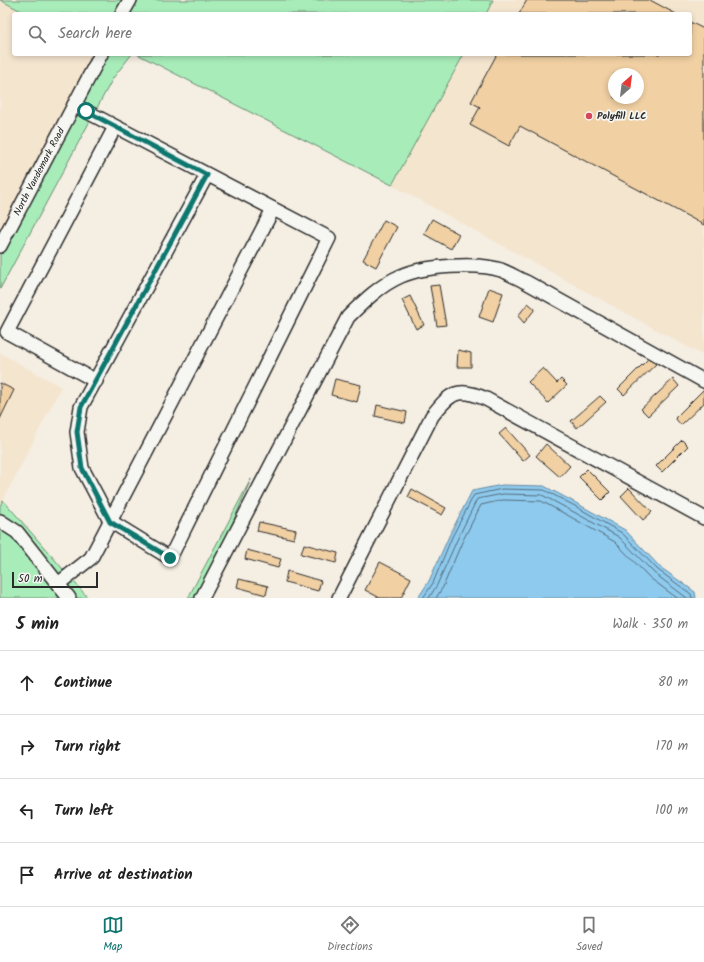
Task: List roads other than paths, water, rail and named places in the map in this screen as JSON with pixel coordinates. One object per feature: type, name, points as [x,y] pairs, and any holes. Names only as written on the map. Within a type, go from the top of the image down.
[{"type":"street","points":[[123,12],[130,0]]},
{"type":"street","name":"North Vandemark Road","points":[[0,246],[99,56]]},
{"type":"street","points":[[74,105],[330,238],[170,558],[110,522],[82,468],[77,432],[81,407],[207,175]]},
{"type":"street","points":[[96,381],[7,332],[115,126]]},
{"type":"street","points":[[58,584],[91,558],[273,209]]},
{"type":"street","points":[[202,598],[348,317],[379,290],[401,276],[424,269],[470,265],[500,269],[704,381]]},
{"type":"street","points":[[339,598],[432,416],[444,400],[457,392],[473,393],[486,399],[704,518]]},
{"type":"street","points":[[0,521],[17,532],[69,598]]},
{"type":"water","points":[[502,485],[544,486],[625,530],[660,567],[695,592],[696,598],[418,598],[429,581],[449,536],[472,491]]},
{"type":"place","name":"Polyfill LLC","points":[[589,116]]}]
